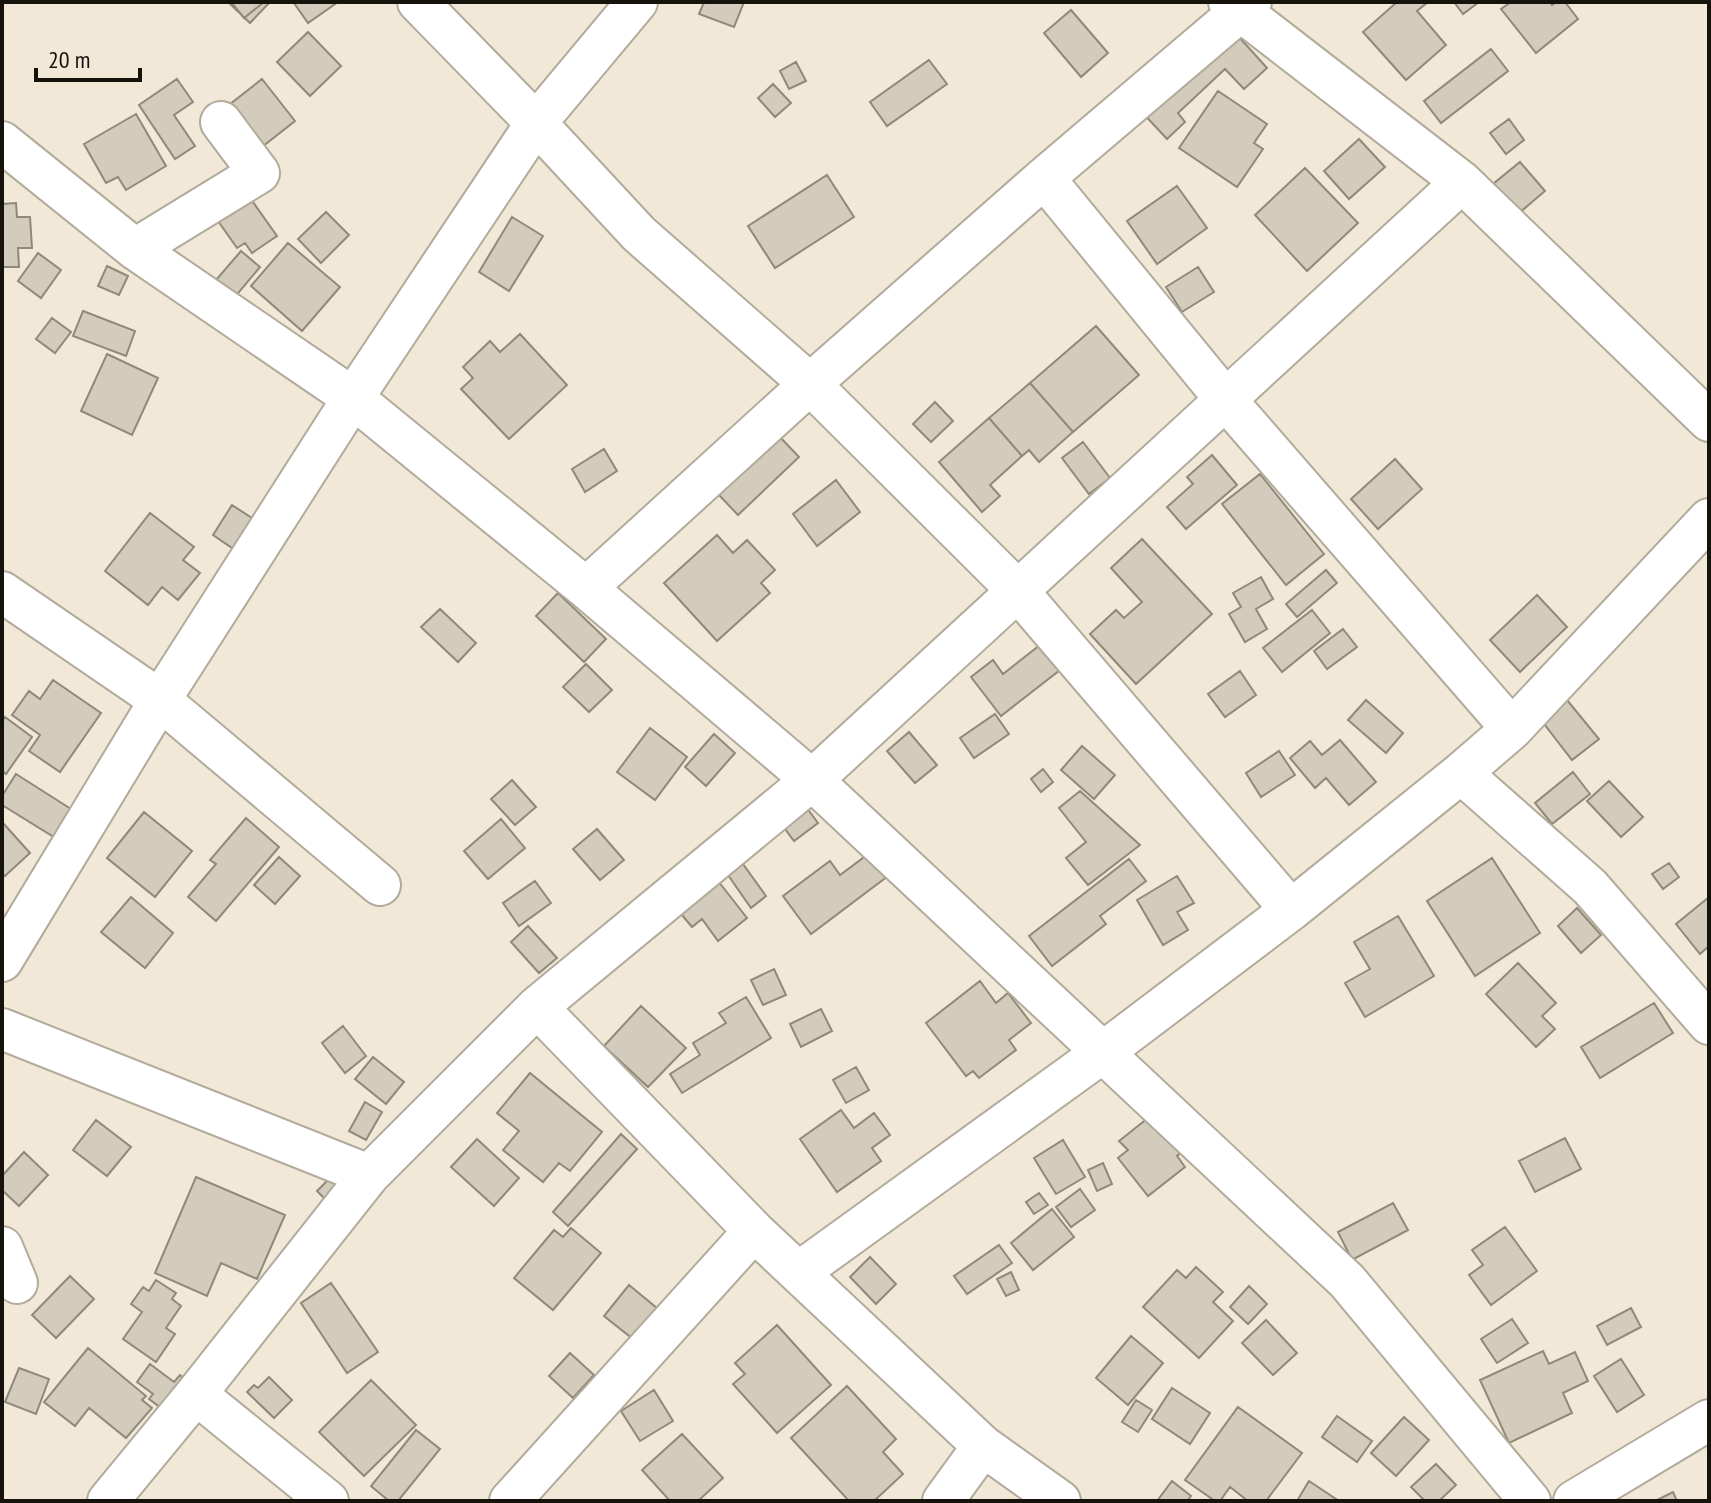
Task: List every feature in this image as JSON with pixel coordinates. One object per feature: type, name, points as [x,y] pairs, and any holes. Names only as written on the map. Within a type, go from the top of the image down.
[{"type":"street","points":[[418,2],[639,234],[810,384],[1017,590],[1291,910]]},
{"type":"street","points":[[2,961],[160,700],[353,398],[536,123],[637,2]]},
{"type":"street","points":[[586,588],[810,384],[1240,5],[1462,182],[1709,421]]},
{"type":"street","points":[[135,249],[259,173],[221,122]]},
{"type":"street","points":[[2,142],[135,249],[353,398],[586,588],[812,780],[1347,1281],[1530,1501]]},
{"type":"street","points":[[1044,178],[1225,399],[1512,729]]},
{"type":"street","points":[[108,1501],[369,1175],[537,1007],[812,780],[1462,182]]},
{"type":"street","points":[[799,1272],[1102,1053],[1291,910],[1461,773],[1512,729],[1709,519]]},
{"type":"street","points":[[2,592],[160,700],[380,885]]},
{"type":"street","points":[[1461,773],[1590,887],[1709,1024]]},
{"type":"street","points":[[537,1007],[754,1231],[983,1446],[1060,1501]]},
{"type":"street","points":[[2,1029],[369,1175]]},
{"type":"street","points":[[510,1501],[754,1231]]},
{"type":"street","points":[[196,1394],[328,1501]]},
{"type":"street","points":[[1574,1501],[1709,1420]]},
{"type":"street","points":[[943,1501],[983,1446]]},
{"type":"building","points":[[228,2],[270,2],[250,23]]},
{"type":"building","points":[[231,2],[264,2],[244,18]]},
{"type":"building","points":[[338,2],[308,23],[294,3]]},
{"type":"building","points":[[704,2],[744,2],[734,27],[699,14]]},
{"type":"building","points":[[1397,2],[1428,2],[1417,11],[1446,45],[1406,80],[1363,32]]},
{"type":"building","points":[[1454,2],[1479,2],[1463,14]]},
{"type":"building","points":[[1511,2],[1550,2],[1552,5],[1565,2],[1578,19],[1536,53],[1501,9]]},
{"type":"building","points":[[1071,10],[1108,53],[1081,77],[1044,33]]},
{"type":"building","points":[[1229,26],[1267,68],[1244,89],[1225,69],[1178,113],[1185,122],[1167,139],[1140,110]]},
{"type":"building","points":[[308,32],[341,66],[310,96],[277,62]]},
{"type":"building","points":[[1491,49],[1508,71],[1441,123],[1424,101]]},
{"type":"building","points":[[929,60],[947,84],[887,126],[870,102]]},
{"type":"building","points":[[796,62],[806,81],[789,89],[780,71]]},
{"type":"building","points":[[177,79],[193,102],[174,115],[195,146],[175,159],[139,105]]},
{"type":"building","points":[[262,79],[295,121],[253,154],[220,112]]},
{"type":"building","points":[[773,84],[791,103],[775,117],[758,98]]},
{"type":"building","points":[[1218,91],[1267,124],[1254,143],[1263,149],[1237,187],[1179,148]]},
{"type":"building","points":[[136,114],[166,166],[126,190],[118,177],[106,183],[84,144]]},
{"type":"building","points":[[1509,119],[1524,140],[1506,154],[1490,133]]},
{"type":"building","points":[[1359,139],[1385,167],[1349,199],[1324,171]]},
{"type":"building","points":[[1520,162],[1545,191],[1518,214],[1493,184]]},
{"type":"building","points":[[1305,168],[1358,223],[1307,271],[1255,215]]},
{"type":"building","points":[[827,175],[854,217],[775,268],[748,226]]},
{"type":"building","points":[[1177,186],[1207,228],[1157,264],[1127,221]]},
{"type":"building","points":[[243,188],[277,236],[252,253],[245,243],[237,248],[211,211]]},
{"type":"building","points":[[16,203],[17,217],[30,217],[32,248],[18,248],[19,267],[2,267],[2,204]]},
{"type":"building","points":[[326,212],[349,235],[321,263],[298,239]]},
{"type":"building","points":[[512,217],[543,236],[509,291],[479,272]]},
{"type":"building","points":[[288,243],[340,287],[302,331],[251,286]]},
{"type":"building","points":[[241,251],[260,267],[229,304],[210,287]]},
{"type":"building","points":[[38,253],[61,270],[41,298],[18,281]]},
{"type":"building","points":[[107,266],[128,276],[119,295],[98,286]]},
{"type":"building","points":[[1198,267],[1214,292],[1182,312],[1166,287]]},
{"type":"building","points":[[83,311],[135,331],[126,356],[73,336]]},
{"type":"building","points":[[52,318],[71,332],[55,353],[36,339]]},
{"type":"building","points":[[1096,326],[1139,375],[1073,432],[1030,383]]},
{"type":"building","points":[[520,334],[567,385],[509,439],[461,389],[473,378],[463,367],[490,341],[500,352]]},
{"type":"building","points":[[107,354],[158,378],[132,435],[81,411]]},
{"type":"building","points":[[1030,383],[1073,432],[1039,462],[1029,450],[1022,456],[989,418]]},
{"type":"building","points":[[935,402],[953,421],[931,442],[913,424]]},
{"type":"building","points":[[989,418],[1022,456],[990,485],[1000,496],[982,512],[939,462]]},
{"type":"building","points":[[779,436],[799,457],[738,515],[718,494]]},
{"type":"building","points":[[1083,442],[1110,478],[1089,494],[1062,458]]},
{"type":"building","points":[[604,449],[617,471],[585,492],[572,469]]},
{"type":"building","points":[[1212,455],[1237,485],[1186,529],[1167,507],[1193,484],[1187,477]]},
{"type":"building","points":[[1395,459],[1422,489],[1378,529],[1351,499]]},
{"type":"building","points":[[1260,474],[1324,554],[1286,585],[1222,504]]},
{"type":"building","points":[[836,480],[860,512],[817,546],[793,514]]},
{"type":"building","points":[[232,505],[255,520],[235,550],[213,535]]},
{"type":"building","points":[[150,513],[194,547],[183,560],[200,573],[178,600],[162,587],[148,605],[105,571]]},
{"type":"building","points":[[717,535],[733,553],[747,540],[775,570],[761,583],[770,593],[717,641],[664,583]]},
{"type":"building","points":[[1142,539],[1212,614],[1136,684],[1090,634],[1116,610],[1124,618],[1142,602],[1111,568]]},
{"type":"building","points":[[1326,570],[1337,583],[1297,617],[1286,604]]},
{"type":"building","points":[[1261,577],[1273,599],[1256,609],[1267,629],[1245,642],[1229,614],[1241,607],[1233,593]]},
{"type":"building","points":[[558,593],[606,639],[584,662],[536,616]]},
{"type":"building","points":[[1537,595],[1567,627],[1520,672],[1490,640]]},
{"type":"building","points":[[440,609],[476,643],[458,662],[421,627]]},
{"type":"building","points":[[1312,610],[1330,633],[1282,672],[1263,648]]},
{"type":"building","points":[[1343,629],[1357,647],[1327,669],[1314,651]]},
{"type":"building","points":[[1040,645],[1060,670],[1001,716],[971,677],[993,660],[1003,674]]},
{"type":"building","points":[[586,664],[612,690],[589,712],[563,687]]},
{"type":"building","points":[[1240,671],[1256,695],[1225,717],[1208,694]]},
{"type":"building","points":[[53,680],[101,713],[60,772],[29,751],[40,735],[12,715],[29,691],[40,699]]},
{"type":"building","points":[[1366,700],[1403,733],[1386,753],[1348,720]]},
{"type":"building","points":[[1567,700],[1599,739],[1572,760],[1541,720]]},
{"type":"building","points":[[995,714],[1009,734],[974,758],[960,738]]},
{"type":"building","points":[[5,717],[32,737],[6,774],[2,771],[2,721]]},
{"type":"building","points":[[650,728],[687,757],[655,800],[617,772]]},
{"type":"building","points":[[909,732],[937,765],[915,783],[887,751]]},
{"type":"building","points":[[714,734],[735,753],[706,786],[685,767]]},
{"type":"building","points":[[1340,740],[1376,782],[1349,805],[1326,778],[1315,788],[1290,758],[1310,741],[1322,755]]},
{"type":"building","points":[[1082,746],[1115,775],[1094,799],[1061,770]]},
{"type":"building","points":[[1279,751],[1295,775],[1261,797],[1246,773]]},
{"type":"building","points":[[1043,769],[1053,782],[1041,792],[1031,779]]},
{"type":"building","points":[[1573,772],[1590,794],[1552,824],[1535,803]]},
{"type":"building","points":[[16,774],[71,809],[54,837],[2,805],[2,796]]},
{"type":"building","points":[[512,780],[536,807],[515,825],[491,799]]},
{"type":"building","points":[[1609,781],[1643,817],[1621,837],[1587,801]]},
{"type":"building","points":[[1080,791],[1140,845],[1088,885],[1066,858],[1086,842],[1059,808]]},
{"type":"building","points":[[798,796],[818,823],[794,841],[774,814]]},
{"type":"building","points":[[144,812],[192,851],[155,897],[107,858]]},
{"type":"building","points":[[246,818],[279,847],[216,921],[188,897],[216,864],[210,860]]},
{"type":"building","points":[[501,819],[525,848],[488,879],[464,851]]},
{"type":"building","points":[[3,823],[30,853],[5,876],[2,874]]},
{"type":"building","points":[[597,829],[624,860],[600,880],[573,849]]},
{"type":"building","points":[[871,852],[888,876],[811,934],[783,896],[830,861],[840,875]]},
{"type":"building","points":[[279,857],[300,876],[275,904],[254,885]]},
{"type":"building","points":[[1492,858],[1540,933],[1475,976],[1427,901]]},
{"type":"building","points":[[1129,859],[1146,881],[1100,916],[1106,924],[1052,966],[1029,936]]},
{"type":"building","points":[[1669,863],[1679,877],[1663,889],[1652,874]]},
{"type":"building","points":[[743,864],[766,896],[751,908],[728,875]]},
{"type":"building","points":[[1177,876],[1194,903],[1177,912],[1188,930],[1163,945],[1137,900]]},
{"type":"building","points":[[715,877],[747,918],[718,941],[702,919],[692,927],[676,908]]},
{"type":"building","points":[[535,881],[551,903],[519,926],[503,903]]},
{"type":"building","points":[[131,897],[173,933],[145,968],[101,932]]},
{"type":"building","points":[[1709,897],[1709,946],[1700,954],[1676,924]]},
{"type":"building","points":[[1577,908],[1601,935],[1581,953],[1558,926]]},
{"type":"building","points":[[1398,916],[1434,976],[1365,1017],[1345,983],[1370,969],[1354,942]]},
{"type":"building","points":[[528,926],[557,958],[539,973],[511,942]]},
{"type":"building","points":[[1518,963],[1556,1003],[1542,1016],[1555,1029],[1536,1047],[1486,994]]},
{"type":"building","points":[[774,969],[786,995],[763,1005],[751,980]]},
{"type":"building","points":[[980,981],[996,1003],[1008,993],[1031,1023],[1009,1040],[1016,1050],[979,1078],[973,1071],[966,1076],[926,1023]]},
{"type":"building","points":[[746,997],[771,1038],[682,1093],[670,1074],[700,1055],[693,1043],[726,1023],[719,1013]]},
{"type":"building","points":[[1654,1003],[1673,1033],[1600,1078],[1581,1047]]},
{"type":"building","points":[[641,1006],[686,1048],[648,1087],[604,1046]]},
{"type":"building","points":[[821,1009],[832,1031],[801,1047],[790,1024]]},
{"type":"building","points":[[343,1026],[366,1056],[345,1073],[322,1043]]},
{"type":"building","points":[[373,1057],[404,1082],[386,1104],[355,1079]]},
{"type":"building","points":[[856,1067],[869,1090],[846,1103],[833,1080]]},
{"type":"building","points":[[530,1073],[602,1132],[570,1171],[559,1163],[543,1182],[503,1150],[519,1131],[497,1113]]},
{"type":"building","points":[[365,1102],[382,1112],[366,1140],[349,1131]]},
{"type":"building","points":[[841,1110],[854,1128],[874,1113],[890,1135],[872,1148],[881,1161],[837,1192],[800,1139]]},
{"type":"building","points":[[1148,1118],[1185,1149],[1177,1156],[1185,1167],[1148,1196],[1118,1158],[1128,1150],[1119,1141]]},
{"type":"building","points":[[96,1120],[131,1147],[107,1176],[73,1150]]},
{"type":"building","points":[[621,1134],[637,1149],[568,1226],[553,1212]]},
{"type":"building","points":[[1565,1138],[1581,1169],[1535,1192],[1519,1161]]},
{"type":"building","points":[[477,1139],[519,1178],[494,1206],[451,1167]]},
{"type":"building","points":[[1063,1140],[1085,1177],[1056,1194],[1034,1158]]},
{"type":"building","points":[[24,1152],[48,1175],[19,1206],[2,1190],[2,1176]]},
{"type":"building","points":[[1103,1163],[1112,1184],[1097,1191],[1088,1170]]},
{"type":"building","points":[[336,1172],[355,1190],[336,1210],[317,1191]]},
{"type":"building","points":[[196,1177],[285,1215],[257,1279],[221,1263],[207,1296],[155,1273]]},
{"type":"building","points":[[1080,1189],[1095,1210],[1071,1227],[1056,1207]]},
{"type":"building","points":[[1039,1193],[1048,1205],[1034,1214],[1026,1202]]},
{"type":"building","points":[[1393,1203],[1408,1230],[1352,1260],[1338,1232]]},
{"type":"building","points":[[1052,1209],[1074,1237],[1033,1270],[1011,1243]]},
{"type":"building","points":[[1505,1227],[1537,1271],[1491,1305],[1469,1275],[1483,1265],[1472,1250]]},
{"type":"building","points":[[571,1228],[601,1253],[553,1310],[514,1278],[554,1230],[563,1237]]},
{"type":"building","points":[[999,1245],[1012,1263],[967,1294],[954,1276]]},
{"type":"building","points":[[870,1257],[896,1284],[876,1304],[850,1277]]},
{"type":"building","points":[[1196,1267],[1223,1292],[1213,1302],[1233,1321],[1199,1358],[1143,1307],[1177,1270],[1186,1278]]},
{"type":"building","points":[[1011,1272],[1019,1290],[1006,1296],[997,1279]]},
{"type":"building","points":[[70,1276],[94,1299],[56,1338],[32,1315]]},
{"type":"building","points":[[156,1280],[176,1293],[172,1299],[181,1306],[166,1328],[175,1334],[156,1362],[123,1339],[142,1312],[131,1304],[143,1287],[149,1291]]},
{"type":"building","points":[[331,1283],[378,1352],[347,1373],[301,1303]]},
{"type":"building","points":[[629,1285],[658,1309],[633,1339],[604,1316]]},
{"type":"building","points":[[1249,1286],[1267,1304],[1248,1324],[1230,1307]]},
{"type":"building","points":[[1631,1308],[1641,1327],[1607,1345],[1597,1326]]},
{"type":"building","points":[[1512,1319],[1528,1343],[1497,1363],[1481,1339]]},
{"type":"building","points":[[1266,1320],[1297,1353],[1273,1375],[1242,1343]]},
{"type":"building","points":[[777,1325],[831,1385],[777,1433],[733,1384],[745,1374],[735,1363]]},
{"type":"building","points":[[1131,1336],[1163,1363],[1128,1405],[1096,1378]]},
{"type":"building","points":[[88,1348],[146,1396],[142,1400],[152,1408],[126,1438],[89,1408],[75,1426],[44,1402]]},
{"type":"building","points":[[1543,1351],[1549,1364],[1575,1352],[1588,1381],[1563,1393],[1572,1413],[1509,1443],[1480,1380]]},
{"type":"building","points":[[570,1353],[594,1375],[573,1398],[549,1376]]},
{"type":"building","points":[[1621,1359],[1644,1395],[1617,1412],[1594,1376]]},
{"type":"building","points":[[150,1364],[174,1382],[180,1375],[196,1387],[173,1417],[149,1399],[153,1394],[137,1382]]},
{"type":"building","points":[[19,1368],[49,1379],[36,1414],[5,1402]]},
{"type":"building","points":[[269,1377],[292,1400],[274,1418],[247,1392],[254,1385],[258,1388]]},
{"type":"building","points":[[371,1380],[416,1425],[364,1476],[319,1432]]},
{"type":"building","points":[[847,1386],[896,1439],[883,1452],[903,1474],[874,1501],[849,1501],[791,1438]]},
{"type":"building","points":[[1172,1388],[1210,1413],[1190,1444],[1152,1419]]},
{"type":"building","points":[[654,1390],[673,1421],[640,1441],[621,1411]]},
{"type":"building","points":[[1136,1400],[1152,1410],[1138,1432],[1122,1422]]},
{"type":"building","points":[[1238,1407],[1302,1453],[1266,1501],[1248,1501],[1230,1487],[1220,1501],[1215,1501],[1185,1480]]},
{"type":"building","points":[[1337,1416],[1372,1441],[1357,1462],[1322,1437]]},
{"type":"building","points":[[1404,1417],[1429,1440],[1396,1476],[1371,1453]]},
{"type":"building","points":[[416,1430],[440,1449],[398,1501],[389,1501],[371,1486]]},
{"type":"building","points":[[682,1434],[723,1478],[698,1501],[670,1501],[642,1470]]},
{"type":"building","points":[[1436,1464],[1456,1485],[1439,1501],[1425,1501],[1411,1487]]},
{"type":"building","points":[[1172,1481],[1191,1496],[1187,1501],[1157,1501]]},
{"type":"building","points":[[1309,1481],[1339,1501],[1297,1501]]},
{"type":"building","points":[[1673,1492],[1677,1501],[1655,1501]]}]
